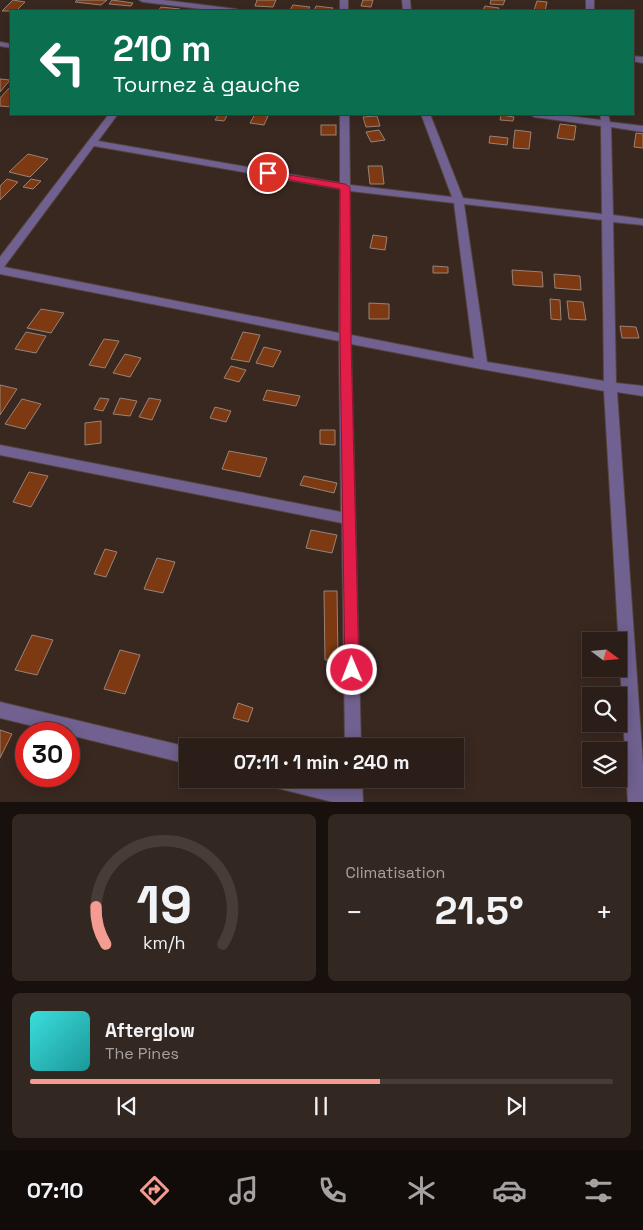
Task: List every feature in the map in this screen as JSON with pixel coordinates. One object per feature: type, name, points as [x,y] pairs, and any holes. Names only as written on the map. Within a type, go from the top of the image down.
[{"type":"street","points":[[142,0],[227,10]]},
{"type":"street","points":[[0,265],[112,115]]},
{"type":"street","points":[[345,115],[345,339],[353,738]]},
{"type":"street","points":[[426,115],[459,200],[481,364]]},
{"type":"street","points":[[552,115],[605,118],[643,129]]},
{"type":"street","points":[[605,118],[610,387],[637,802]]},
{"type":"street","points":[[93,143],[345,187],[643,222]]},
{"type":"street","points":[[0,270],[345,339],[610,387],[643,391]]},
{"type":"street","points":[[0,450],[349,518]]},
{"type":"street","points":[[0,710],[179,754]]},
{"type":"street","points":[[310,788],[354,800]]},
{"type":"building","points":[[13,0],[25,2],[17,10],[2,11]]},
{"type":"building","points":[[77,0],[107,0],[101,5],[75,2]]},
{"type":"building","points":[[112,0],[133,3],[131,6],[109,4]]},
{"type":"building","points":[[257,0],[276,0],[273,7],[255,6]]},
{"type":"building","points":[[363,0],[373,0],[371,7],[361,6]]},
{"type":"building","points":[[491,0],[505,0],[503,5],[490,4]]},
{"type":"building","points":[[537,1],[547,2],[545,10],[534,10]]},
{"type":"building","points":[[293,5],[310,7],[308,10],[290,10]]},
{"type":"building","points":[[316,6],[333,8],[332,10],[314,10]]},
{"type":"building","points":[[485,6],[499,8],[498,10],[483,10]]},
{"type":"building","points":[[161,7],[180,9],[179,10],[159,10]]},
{"type":"building","points":[[0,79],[10,80],[0,92]]},
{"type":"building","points":[[10,87],[10,107],[0,106],[0,98]]},
{"type":"building","points":[[218,115],[227,115],[224,121],[215,120]]},
{"type":"building","points":[[254,115],[268,116],[264,125],[250,123]]},
{"type":"building","points":[[501,115],[514,117],[513,121],[500,120]]},
{"type":"building","points":[[377,116],[380,126],[366,127],[363,117]]},
{"type":"building","points":[[560,124],[576,126],[574,140],[557,138]]},
{"type":"building","points":[[321,125],[336,125],[336,135],[321,135]]},
{"type":"building","points":[[379,130],[385,140],[371,142],[366,132]]},
{"type":"building","points":[[515,130],[531,132],[529,149],[513,148]]},
{"type":"building","points":[[636,133],[643,134],[643,148],[634,147]]},
{"type":"building","points":[[490,136],[508,138],[507,145],[489,143]]},
{"type":"building","points":[[28,154],[48,159],[30,177],[9,172]]},
{"type":"building","points":[[368,166],[382,166],[384,184],[370,184]]},
{"type":"building","points":[[7,179],[18,182],[0,200],[0,186]]},
{"type":"building","points":[[31,179],[41,181],[33,189],[23,187]]},
{"type":"building","points":[[373,235],[387,237],[385,250],[370,248]]},
{"type":"building","points":[[433,266],[448,267],[448,273],[433,273]]},
{"type":"building","points":[[512,270],[542,272],[543,287],[513,285]]},
{"type":"building","points":[[554,274],[580,276],[581,290],[555,288]]},
{"type":"building","points":[[550,299],[560,300],[561,320],[551,319]]},
{"type":"building","points":[[567,301],[583,302],[586,320],[569,319]]},
{"type":"building","points":[[369,303],[389,304],[389,319],[369,319]]},
{"type":"building","points":[[41,309],[64,313],[51,333],[27,328]]},
{"type":"building","points":[[620,326],[636,327],[639,338],[622,338]]},
{"type":"building","points":[[26,332],[46,336],[36,353],[15,349]]},
{"type":"building","points":[[243,332],[260,335],[249,362],[231,359]]},
{"type":"building","points":[[104,339],[119,341],[105,368],[89,365]]},
{"type":"building","points":[[264,347],[281,351],[273,367],[256,363]]},
{"type":"building","points":[[125,354],[141,358],[130,377],[113,373]]},
{"type":"building","points":[[231,366],[246,370],[239,382],[224,378]]},
{"type":"building","points":[[0,385],[17,389],[0,415]]},
{"type":"building","points":[[267,390],[300,396],[296,406],[263,400]]},
{"type":"building","points":[[100,398],[109,399],[103,411],[94,409]]},
{"type":"building","points":[[120,398],[137,401],[130,416],[113,414]]},
{"type":"building","points":[[149,398],[161,400],[152,420],[139,417]]},
{"type":"building","points":[[22,399],[41,404],[25,429],[5,424]]},
{"type":"building","points":[[215,407],[231,411],[226,422],[210,418]]},
{"type":"building","points":[[101,421],[101,443],[85,445],[85,423]]},
{"type":"building","points":[[320,430],[335,430],[335,445],[320,444]]},
{"type":"building","points":[[229,451],[267,458],[260,477],[222,469]]},
{"type":"building","points":[[29,472],[48,476],[31,507],[13,502]]},
{"type":"building","points":[[304,476],[337,483],[334,493],[300,485]]},
{"type":"building","points":[[311,530],[337,535],[332,553],[306,548]]},
{"type":"building","points":[[105,549],[117,552],[106,577],[94,574]]},
{"type":"building","points":[[157,558],[175,562],[163,593],[144,589]]},
{"type":"building","points":[[324,591],[337,591],[338,660],[325,660]]},
{"type":"building","points":[[32,635],[53,640],[37,675],[15,670]]},
{"type":"building","points":[[120,650],[140,655],[125,694],[104,689]]},
{"type":"building","points":[[238,703],[253,708],[248,722],[233,718]]},
{"type":"building","points":[[0,730],[12,734],[0,758]]},
{"type":"route","points":[[268,173],[345,187],[345,339],[352,670]]}]
